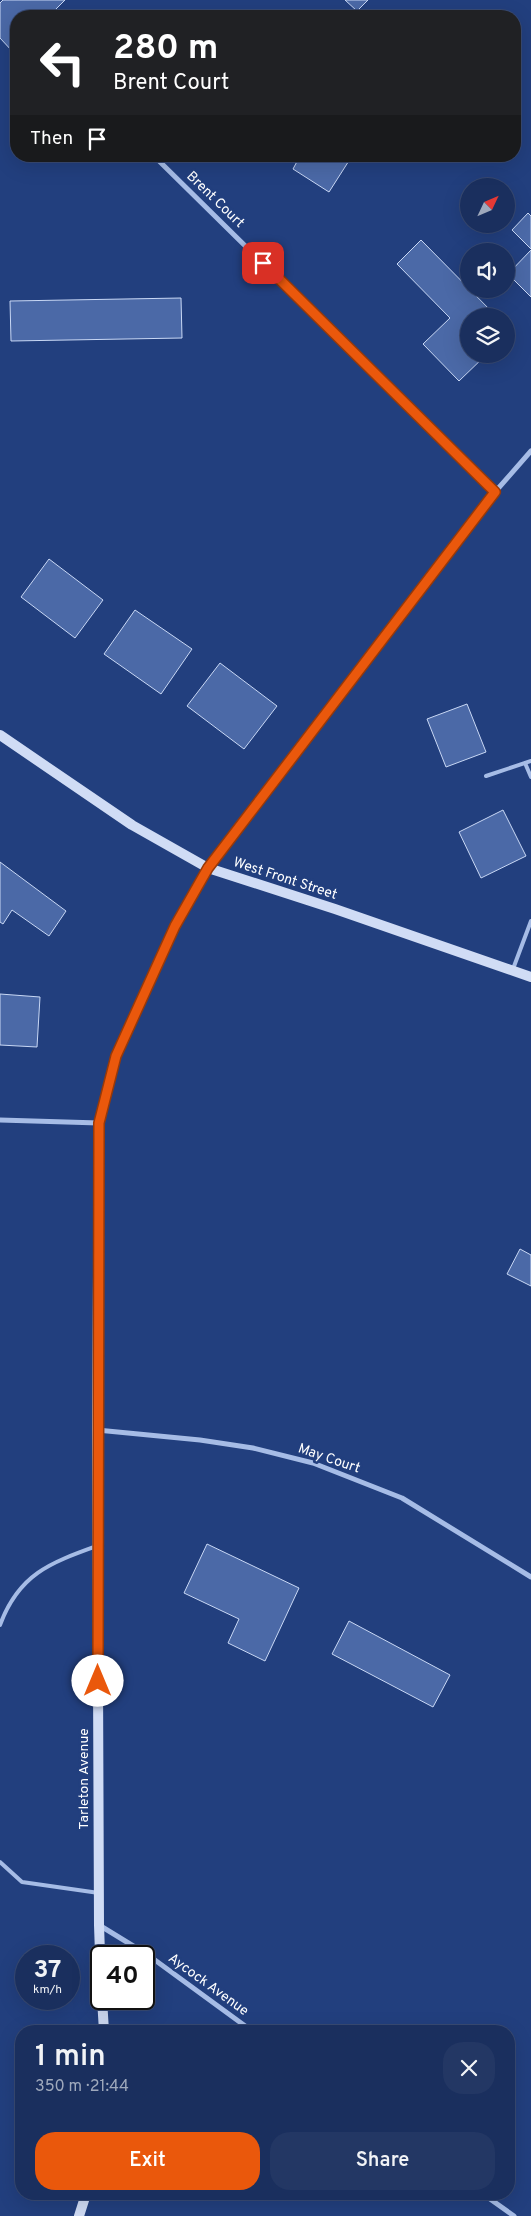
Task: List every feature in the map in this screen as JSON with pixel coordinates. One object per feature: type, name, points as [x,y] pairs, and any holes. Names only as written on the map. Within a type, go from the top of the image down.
[{"type":"street","name":"Brent Court","points":[[160,162],[495,492]]},
{"type":"street","name":"Tarleton Avenue","points":[[99,1945],[97,1546],[99,1123],[116,1056],[175,926],[208,868],[495,492],[531,451]]},
{"type":"street","name":"West Front Street","points":[[0,735],[132,825],[208,868],[531,977]]},
{"type":"street","points":[[0,1120],[99,1123]]},
{"type":"street","name":"May Court","points":[[97,1430],[200,1440],[253,1448],[313,1463],[402,1498],[531,1576]]},
{"type":"street","name":"Aycock Avenue","points":[[98,1925],[148,1954],[244,2025]]},
{"type":"street","points":[[103,2010],[104,2025]]},
{"type":"street","points":[[79,2216],[84,2200]]},
{"type":"street","points":[[491,2200],[514,2216]]},
{"type":"lane","points":[[486,776],[531,760]]},
{"type":"lane","points":[[525,763],[531,777]]},
{"type":"lane","points":[[512,971],[531,921]]},
{"type":"lane","points":[[0,1625],[16,1593],[34,1575],[55,1561],[97,1546]]},
{"type":"lane","points":[[0,1862],[22,1882],[99,1893]]},
{"type":"building","points":[[3,0],[65,0],[55,10],[10,10],[10,49],[0,38],[0,3]]},
{"type":"building","points":[[345,0],[368,0],[358,10]]},
{"type":"building","points":[[297,162],[348,162],[329,192],[293,169]]},
{"type":"building","points":[[528,213],[531,216],[531,249],[515,233],[515,227]]},
{"type":"building","points":[[421,240],[460,280],[460,298],[478,298],[488,308],[460,308],[460,363],[478,363],[459,381],[423,344],[450,318],[397,264]]},
{"type":"building","points":[[531,250],[531,297],[515,281],[515,267]]},
{"type":"building","points":[[181,298],[182,338],[11,341],[10,301]]},
{"type":"building","points":[[49,559],[103,600],[75,638],[21,597]]},
{"type":"building","points":[[135,610],[192,649],[161,694],[104,654]]},
{"type":"building","points":[[220,663],[277,706],[244,749],[187,706]]},
{"type":"building","points":[[467,704],[486,752],[446,767],[427,719]]},
{"type":"building","points":[[503,810],[526,856],[481,878],[459,832]]},
{"type":"building","points":[[0,862],[66,911],[49,936],[12,910],[3,924],[0,922]]},
{"type":"building","points":[[0,994],[40,997],[37,1047],[0,1045]]},
{"type":"building","points":[[520,1249],[531,1255],[531,1286],[507,1274]]},
{"type":"building","points":[[207,1544],[299,1588],[265,1661],[228,1643],[239,1619],[184,1593]]},
{"type":"building","points":[[349,1621],[450,1675],[433,1707],[332,1654]]},
{"type":"route","points":[[98,1681],[99,1123],[116,1056],[175,926],[208,868],[495,492],[263,263]]}]
